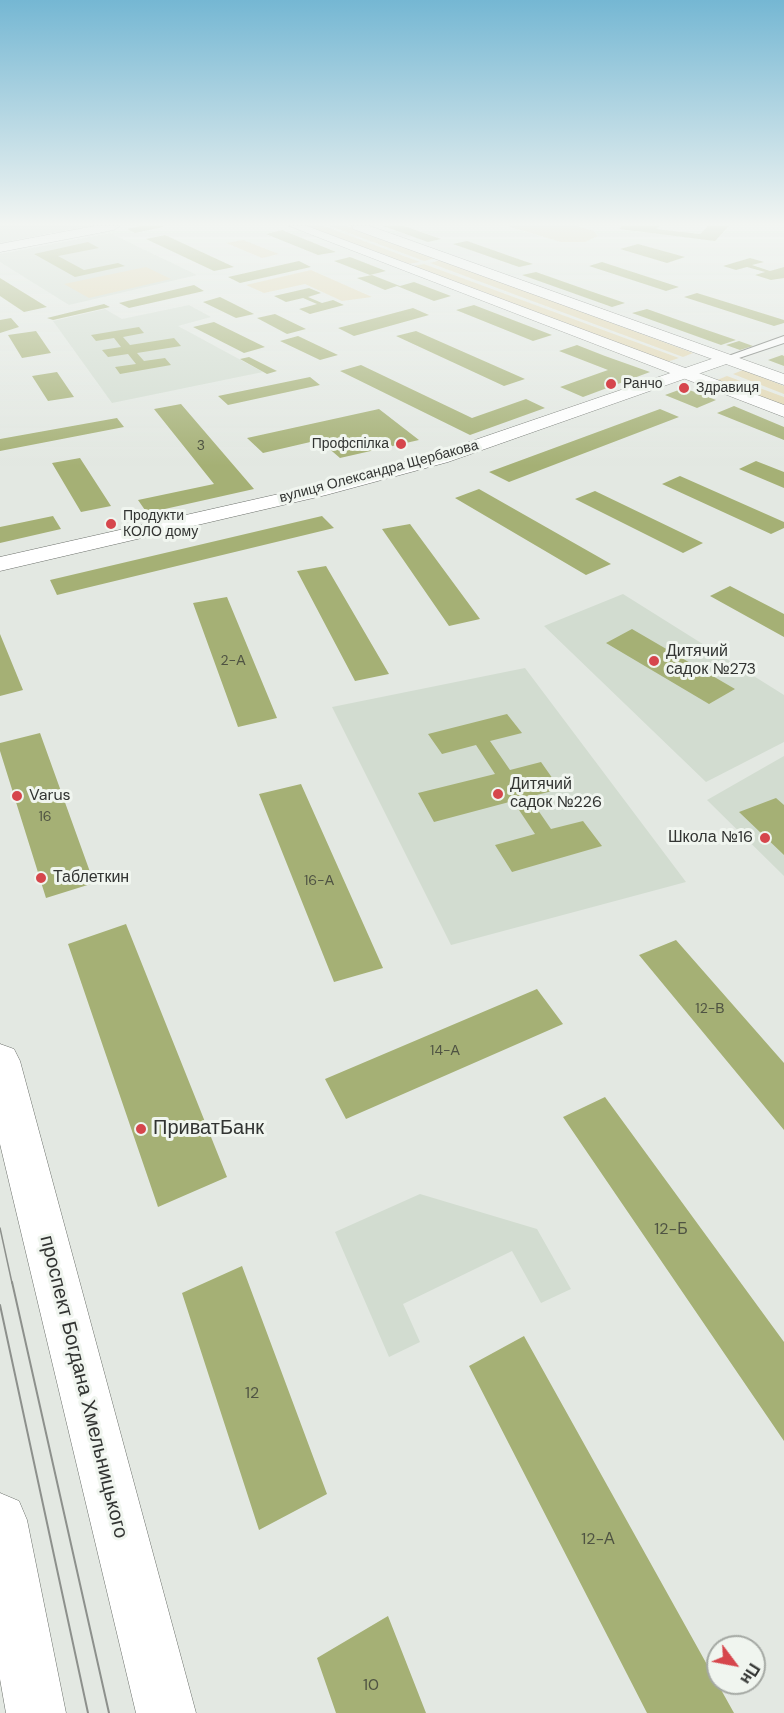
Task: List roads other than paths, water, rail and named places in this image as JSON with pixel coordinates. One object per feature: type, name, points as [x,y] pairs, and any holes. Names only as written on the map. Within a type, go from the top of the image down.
[{"type":"main road","points":[[506,306],[784,411]]},
{"type":"main road","points":[[579,306],[784,380]]},
{"type":"main road","name":"проспект Богдана Хмельницького","points":[[0,1061],[166,1713]]},
{"type":"main road","points":[[0,1520],[36,1713]]},
{"type":"street","name":"вулиця Олександра Щербакова","points":[[0,564],[314,491],[441,458],[784,339]]},
{"type":"tram line","points":[[0,1228],[12,1283]]},
{"type":"tram line","points":[[12,1282],[109,1713]]},
{"type":"tram line","points":[[0,1305],[88,1713]]},
{"type":"place","name":"Ранчо","points":[[611,384]]},
{"type":"place","name":"Здравиця","points":[[684,388]]},
{"type":"place","name":"Профспілка","points":[[401,444]]},
{"type":"place","name":"Продукти КОЛО дому","points":[[111,524]]},
{"type":"place","name":"Дитячий садок №273","points":[[654,661]]},
{"type":"place","name":"Дитячий садок №226","points":[[498,794]]},
{"type":"place","name":"Varus","points":[[17,796]]},
{"type":"place","name":"Школа №16","points":[[765,838]]},
{"type":"place","name":"Таблеткин","points":[[41,878]]},
{"type":"place","name":"ПриватБанк","points":[[141,1129]]}]
